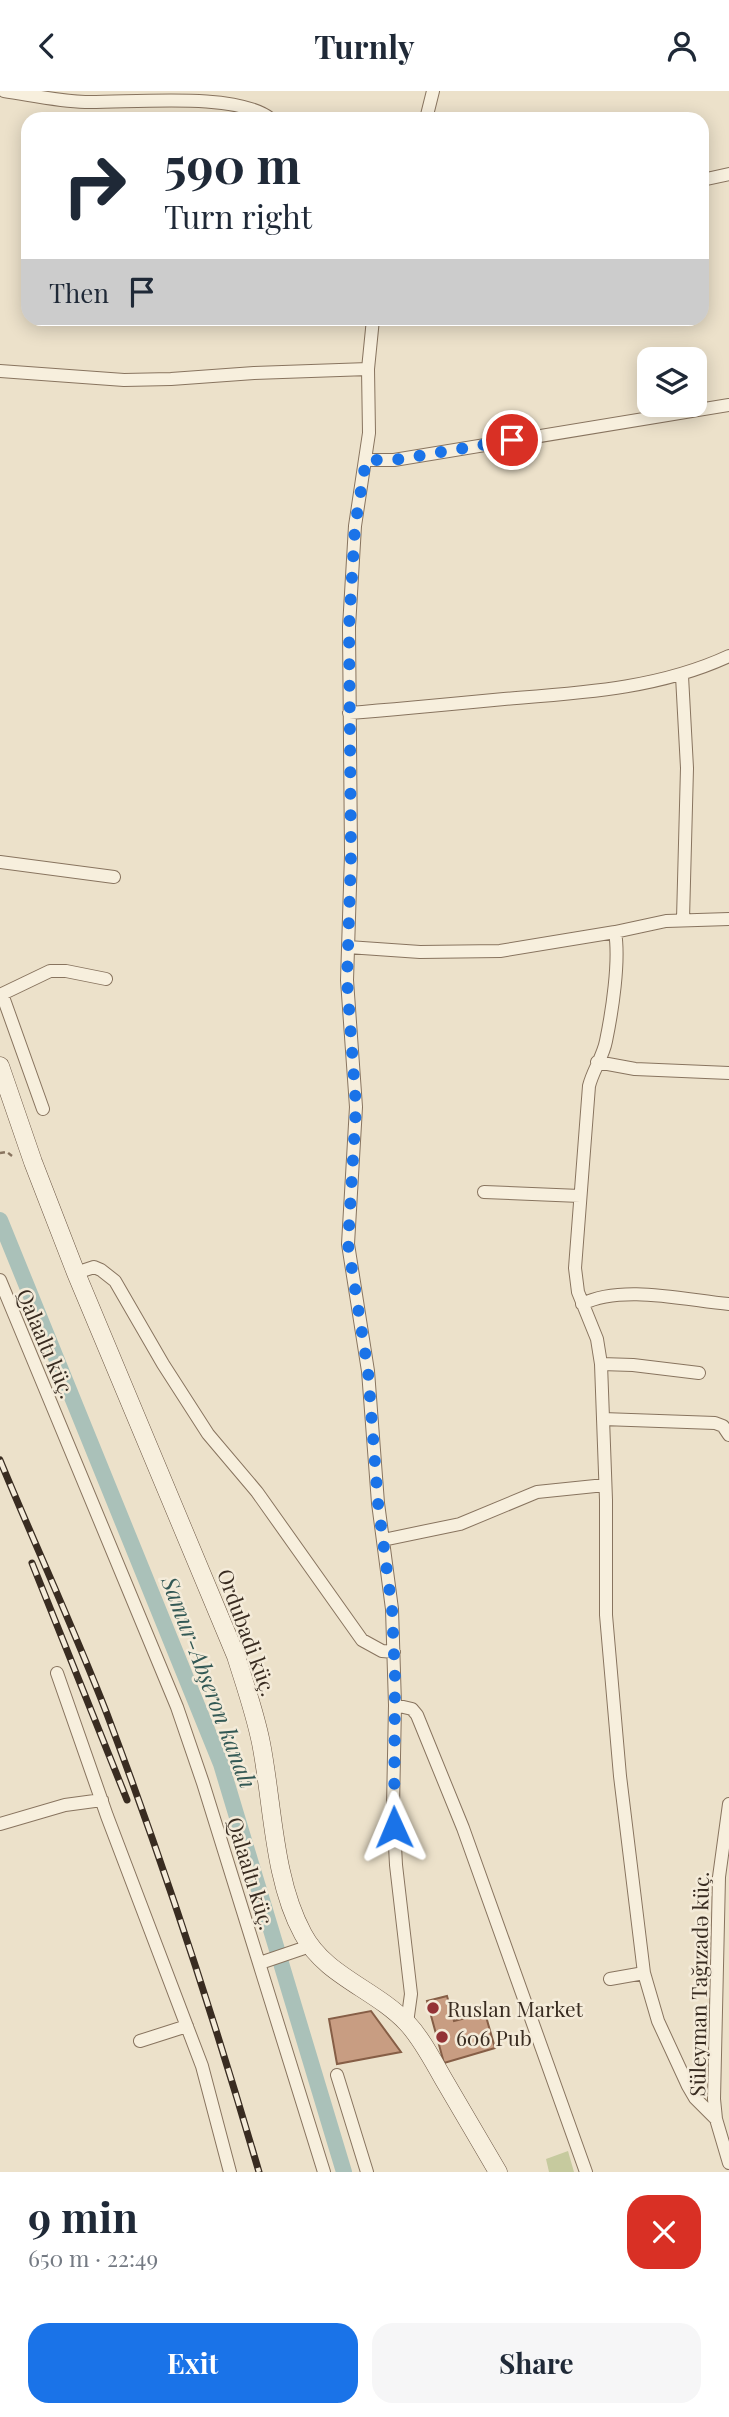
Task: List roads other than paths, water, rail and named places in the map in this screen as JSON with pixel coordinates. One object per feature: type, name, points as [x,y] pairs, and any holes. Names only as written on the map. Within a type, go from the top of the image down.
[{"type":"street","points":[[4,91],[199,102],[239,106],[259,112]]},
{"type":"street","points":[[428,112],[433,91]]},
{"type":"street","points":[[709,178],[729,174]]},
{"type":"street","points":[[372,326],[368,369],[369,433],[351,569],[348,1009],[356,1107],[348,1244],[368,1371],[383,1540],[389,1576],[395,1705],[393,1807],[396,1865],[411,1994],[407,2023]]},
{"type":"street","points":[[0,371],[147,380],[368,369]]},
{"type":"street","points":[[366,460],[394,460],[729,405]]},
{"type":"street","points":[[349,713],[575,694],[682,676],[729,656]]},
{"type":"street","points":[[682,676],[687,768],[682,919]]},
{"type":"street","points":[[0,862],[114,877]]},
{"type":"street","points":[[348,947],[420,952],[500,951],[682,919],[729,919]]},
{"type":"street","points":[[615,932],[616,960],[606,1040],[589,1086],[575,1268],[578,1292],[597,1339],[601,1364],[606,1615],[613,1708],[644,1973],[658,2021],[688,2086],[695,2098],[716,2119]]},
{"type":"street","points":[[43,1109],[1,994],[50,971],[66,971],[106,979]]},
{"type":"street","points":[[597,1062],[635,1069],[729,1073]]},
{"type":"street","name":"Ordubadi küç.","points":[[0,1066],[33,1162],[76,1273],[236,1656],[261,1744],[286,1889],[294,1914],[310,1946],[335,1971],[368,1991],[407,2023],[423,2045],[498,2172]]},
{"type":"street","points":[[484,1192],[580,1196]]},
{"type":"street","points":[[76,1273],[94,1268],[102,1270],[115,1281],[208,1434],[257,1492],[362,1640],[382,1651],[394,1652]]},
{"type":"street","name":"Qalaaltı küç.","points":[[0,1280],[177,1707],[324,2172]]},
{"type":"street","points":[[582,1304],[609,1295],[643,1295],[729,1304]]},
{"type":"street","points":[[601,1364],[699,1373]]},
{"type":"street","points":[[603,1419],[715,1423],[723,1426],[729,1435]]},
{"type":"street","points":[[383,1540],[460,1524],[537,1492],[605,1485]]},
{"type":"street","points":[[57,1673],[202,2066],[230,2172]]},
{"type":"street","points":[[395,1705],[412,1709],[417,1715],[463,1828],[586,2172]]},
{"type":"street","points":[[0,1824],[65,1805],[102,1800]]},
{"type":"street","name":"Süleyman Tağızadə küç.","points":[[729,1804],[719,1877],[714,2099],[716,2119],[729,2163]]},
{"type":"street","points":[[260,1963],[310,1946]]},
{"type":"street","points":[[610,1979],[644,1973]]},
{"type":"street","points":[[140,2041],[187,2027]]},
{"type":"street","points":[[337,2075],[368,2172]]},
{"type":"waterway","name":"Samur-Abşeron kanalı","points":[[0,1220],[221,1764],[344,2172]]},
{"type":"railway","points":[[0,1460],[81,1650],[128,1771],[188,1942],[259,2172]]},
{"type":"railway","points":[[32,1563],[127,1800]]},
{"type":"place","name":"Ruslan Market","points":[[433,2008]]},
{"type":"place","name":"606 Pub","points":[[442,2037]]}]
